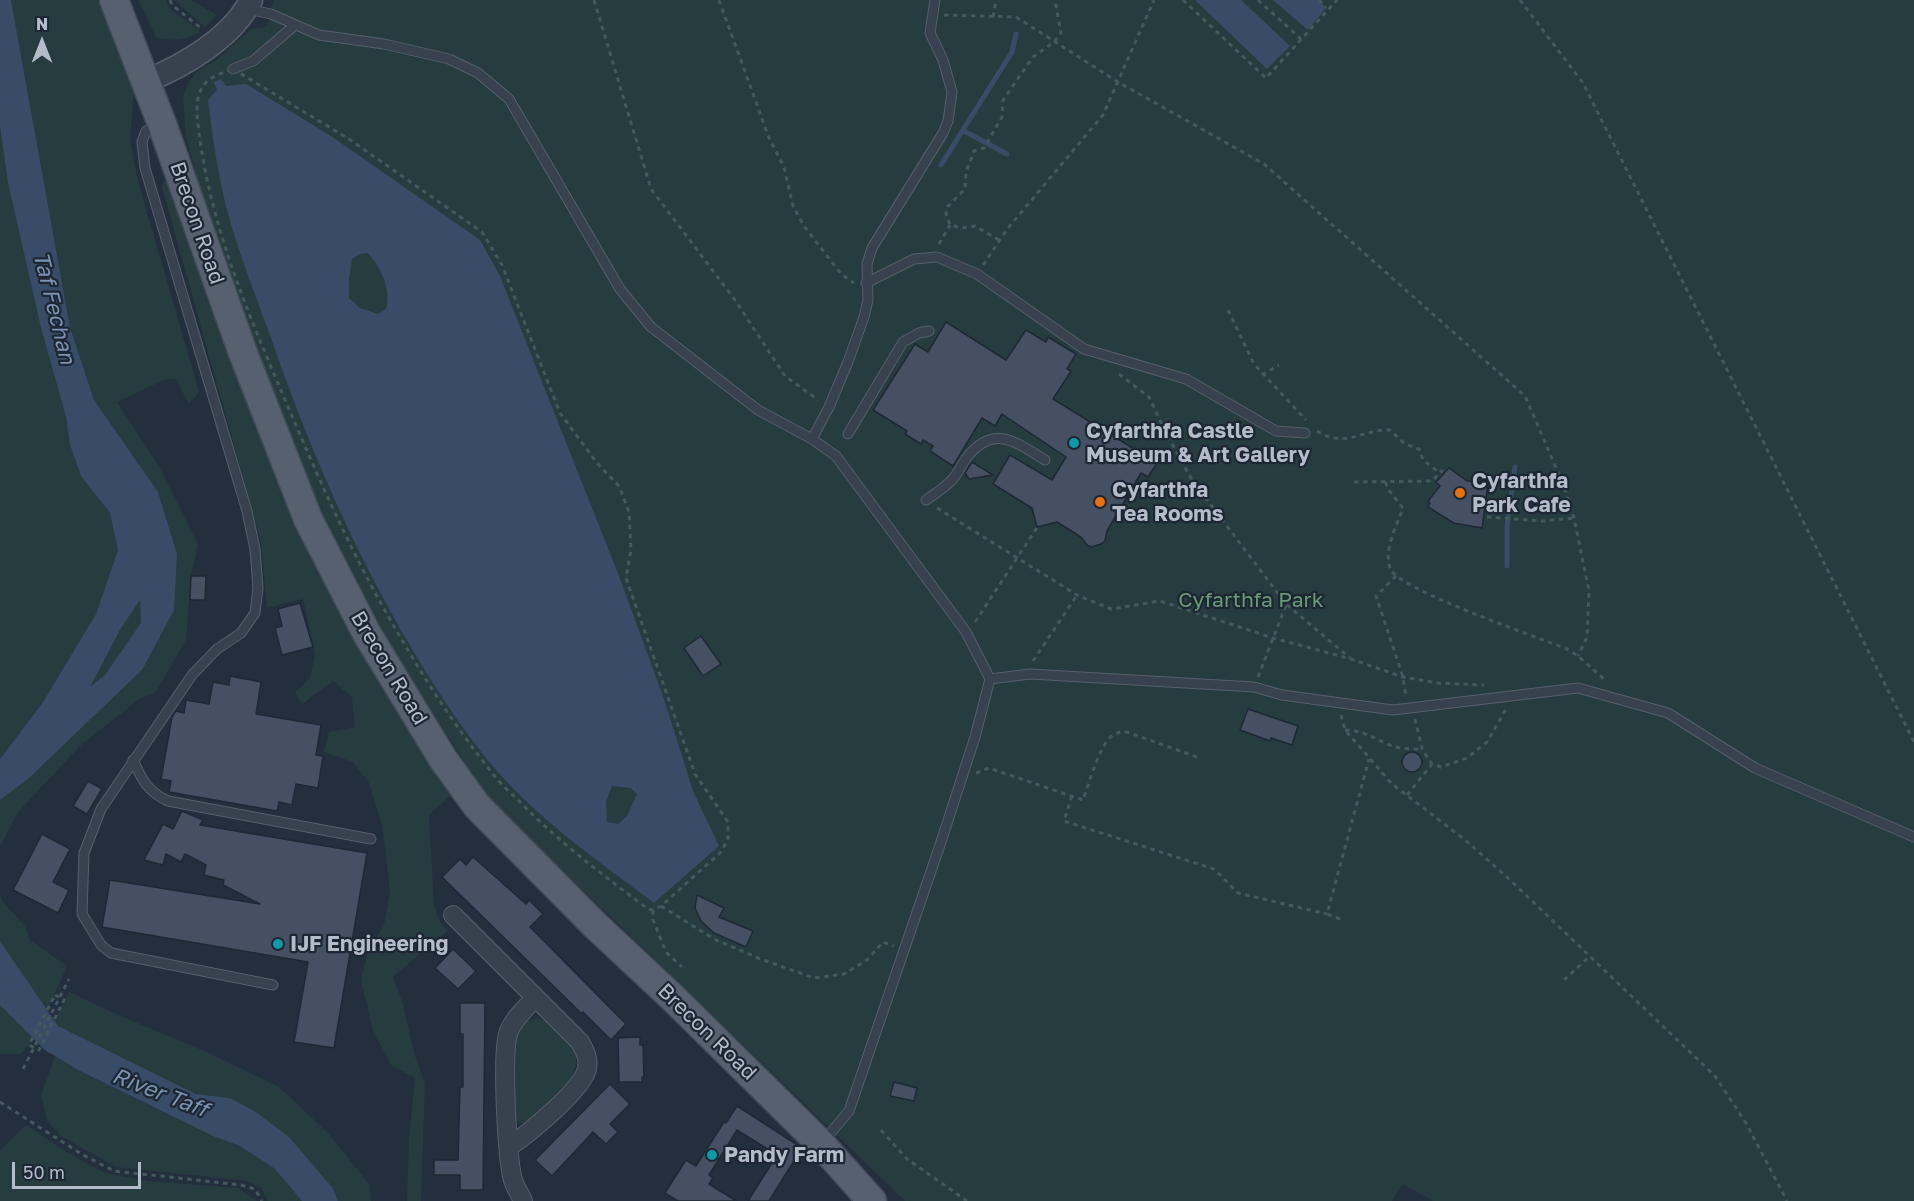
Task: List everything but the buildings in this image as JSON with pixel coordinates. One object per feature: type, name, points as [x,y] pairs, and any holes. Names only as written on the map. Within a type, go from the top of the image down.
[{"type":"main road","name":"Brecon Road","points":[[114,0],[162,124],[243,353],[308,519],[367,634],[444,759],[462,787],[485,814],[596,926],[673,998],[821,1144],[872,1201]]},
{"type":"street","points":[[146,81],[179,66],[213,42],[249,4]]},
{"type":"street","points":[[453,915],[580,1042],[587,1054],[586,1069],[581,1081],[532,1131],[510,1146]]},
{"type":"street","points":[[523,1201],[513,1180],[507,1119],[506,1046],[509,1031],[535,998]]},
{"type":"lane","points":[[812,439],[829,407],[864,317],[868,300],[861,283],[872,248],[943,133],[948,121],[952,92],[949,78],[930,33],[935,0]]},
{"type":"lane","points":[[249,4],[294,26],[319,35],[384,44],[449,59],[478,73],[509,99],[620,289],[651,327],[758,410],[812,439],[836,456],[966,632],[990,679],[975,737],[941,842],[849,1111],[821,1144]]},
{"type":"lane","points":[[233,69],[254,61],[294,26]]},
{"type":"lane","points":[[162,124],[146,131],[142,142],[145,168],[247,511],[255,549],[258,588],[255,613],[241,633],[217,649],[192,675],[101,809],[84,854],[82,914],[101,945],[111,953],[273,985]]},
{"type":"lane","points":[[861,283],[914,259],[937,257],[977,274],[1084,349],[1186,379],[1276,431],[1305,433]]},
{"type":"lane","points":[[848,434],[903,342],[928,331]]},
{"type":"lane","points":[[926,500],[951,480],[981,442],[998,437],[1017,443],[1045,459]]},
{"type":"lane","points":[[990,679],[1030,674],[1254,687],[1282,695],[1393,710],[1578,688],[1668,713],[1755,768],[1914,837]]},
{"type":"lane","points":[[133,760],[143,780],[155,794],[168,801],[370,839]]},
{"type":"path","points":[[170,0],[172,5],[201,28],[213,42]]},
{"type":"path","points":[[594,0],[651,189],[735,300],[785,375],[822,403]]},
{"type":"path","points":[[719,0],[766,128],[784,166],[794,206],[804,226],[841,274],[861,283]]},
{"type":"path","points":[[993,17],[996,0]]},
{"type":"path","points":[[950,225],[946,214],[948,206],[965,189],[966,172],[974,151],[984,148],[1002,117],[1003,100],[1033,57],[1054,42],[1061,33],[1055,0]]},
{"type":"path","points":[[977,274],[1008,228],[1103,115],[1154,0]]},
{"type":"path","points":[[1183,0],[1266,78],[1337,0]]},
{"type":"path","points":[[1258,0],[1301,39]]},
{"type":"path","points":[[1319,0],[1326,8]]},
{"type":"path","points":[[1521,0],[1583,83],[1914,742]]},
{"type":"path","points":[[939,15],[1016,17],[1118,82],[1264,164],[1525,396],[1563,484],[1574,518],[1589,591],[1587,637],[1578,656]]},
{"type":"path","points":[[233,69],[349,139],[482,232],[502,265],[560,413],[597,463],[619,486],[629,512],[631,550],[626,578],[695,774],[728,822],[728,840],[720,853],[661,906],[653,910],[648,909],[620,889],[550,832],[494,776],[426,680],[373,588],[314,468],[255,330],[213,201],[201,148],[197,113],[198,99],[202,86],[212,77],[233,69]]},
{"type":"path","points":[[950,225],[962,228],[975,226],[999,240]]},
{"type":"path","points":[[937,257],[940,241],[950,225]]},
{"type":"path","points":[[1228,310],[1254,364],[1306,421],[1327,437],[1358,437],[1381,430],[1390,430],[1405,444],[1419,449],[1423,460],[1440,473]]},
{"type":"path","points":[[1262,375],[1279,365]]},
{"type":"path","points":[[1112,370],[1149,397],[1192,480],[1286,604],[1352,659]]},
{"type":"path","points":[[1354,482],[1432,481],[1443,470]]},
{"type":"path","points":[[1386,482],[1387,488],[1402,508],[1389,546],[1390,568],[1396,576],[1407,584],[1480,616],[1567,649],[1578,656],[1627,701]]},
{"type":"path","points":[[926,500],[1015,559],[1077,595],[1111,609],[1160,601],[1273,638],[1352,659],[1403,677],[1438,683],[1485,685]]},
{"type":"path","points":[[1487,517],[1542,521],[1574,518]]},
{"type":"path","points":[[966,632],[972,627],[1040,523]]},
{"type":"path","points":[[1396,576],[1376,596],[1403,677],[1409,709],[1415,720],[1422,749],[1431,764],[1441,767],[1467,758],[1487,742],[1512,696]]},
{"type":"path","points":[[1030,674],[1030,666],[1077,595]]},
{"type":"path","points":[[1254,687],[1286,604]]},
{"type":"path","points":[[1339,703],[1345,730],[1392,784],[1464,839],[1715,1076],[1746,1124],[1787,1201]]},
{"type":"path","points":[[1345,730],[1355,730],[1394,746],[1422,749]]},
{"type":"path","points":[[963,771],[981,772],[989,768],[1083,800],[1104,745],[1111,735],[1127,732],[1197,757]]},
{"type":"path","points":[[1327,915],[1370,758]]},
{"type":"path","points":[[1407,795],[1431,764]]},
{"type":"path","points":[[1072,796],[1064,821],[1214,869],[1238,893],[1340,919]]},
{"type":"path","points":[[661,906],[714,939],[814,978],[844,974],[867,960],[883,942],[903,949]]},
{"type":"path","points":[[653,910],[653,920],[666,952],[682,967]]},
{"type":"path","points":[[1564,980],[1590,956]]},
{"type":"path","points":[[59,998],[69,979]]},
{"type":"path","points":[[55,995],[64,1000],[39,1050],[33,1047],[29,1045],[55,995]]},
{"type":"path","points":[[22,1069],[33,1047]]},
{"type":"path","points":[[0,1102],[83,1155],[114,1171],[241,1185],[255,1190],[262,1201]]},
{"type":"path","points":[[881,1130],[907,1159],[967,1201]]},
{"type":"green space","points":[[11,0],[98,0],[134,91],[130,138],[137,177],[199,392],[189,404],[175,378],[164,380],[117,402],[160,468],[198,544],[191,576],[186,640],[155,693],[142,697],[82,744],[18,812],[0,847],[0,800],[28,779],[142,670],[177,554],[158,492],[94,400],[70,326]]},
{"type":"green space","points":[[138,0],[166,0],[170,9],[200,31],[190,37],[180,39],[157,38]]},
{"type":"green space","points":[[174,0],[190,0],[217,15],[205,27]]},
{"type":"green space","name":"Cyfarthfa Park","points":[[274,0],[1914,0],[1914,1201],[1433,1201],[1403,1184],[1392,1201],[905,1201],[497,807],[469,769],[371,614],[336,549],[304,476],[210,222],[186,137],[183,96],[188,84],[196,72],[215,61],[251,29],[267,27]]},
{"type":"green space","points":[[0,126],[8,183],[41,328],[66,417],[70,445],[81,476],[110,513],[118,550],[96,614],[43,702],[0,759]]},
{"type":"green space","points":[[166,176],[355,637],[451,795],[429,815],[434,906],[440,922],[448,930],[393,977],[425,1083],[421,1201],[407,1201],[409,1138],[415,1078],[391,1065],[373,1031],[361,980],[368,951],[384,925],[390,891],[382,825],[369,783],[353,762],[324,752],[329,732],[355,727],[352,697],[333,681],[302,704],[295,692],[310,678],[315,655],[303,599],[267,608],[261,542],[162,187]]},
{"type":"green space","points":[[140,599],[142,623],[105,675],[89,688],[121,628]]},
{"type":"green space","points":[[0,894],[2,901],[25,926],[29,939],[67,966],[47,1011],[0,941]]},
{"type":"green space","points":[[69,992],[209,1053],[279,1087],[328,1133],[369,1184],[371,1201],[338,1201],[332,1187],[289,1137],[256,1112],[230,1098],[196,1094],[58,1026],[54,1021]]},
{"type":"green space","points":[[0,1005],[33,1038],[20,1054],[0,1054]]},
{"type":"green space","points":[[537,1018],[549,1022],[564,1035],[571,1044],[576,1061],[567,1084],[534,1119],[526,1124],[518,1122],[514,1117],[513,1052],[518,1029],[524,1022]]},
{"type":"green space","points":[[55,1056],[80,1071],[213,1136],[240,1146],[275,1169],[302,1201],[268,1201],[261,1188],[248,1181],[116,1167],[61,1136],[47,1121],[41,1095]]},
{"type":"green space","points":[[26,1125],[65,1151],[105,1173],[149,1181],[237,1188],[257,1201],[0,1201],[0,1150]]},
{"type":"water","name":"Taf Fechan","points":[[0,0],[11,0],[70,327],[94,400],[158,492],[177,554],[174,610],[142,670],[28,779],[0,800],[0,759],[43,702],[96,614],[118,550],[110,513],[81,476],[70,445],[66,417],[41,328],[8,183],[0,126]],"holes":[[[140,600],[141,623],[105,675],[90,687],[121,628]]]},
{"type":"water","points":[[1195,0],[1241,0],[1290,46],[1267,69]]},
{"type":"water","points":[[1273,0],[1318,0],[1326,8],[1308,30]]},
{"type":"water","points":[[221,79],[226,86],[246,84],[331,136],[480,240],[500,276],[619,576],[664,699],[693,791],[719,846],[654,903],[562,833],[499,773],[476,746],[445,702],[380,592],[320,467],[286,381],[235,236],[226,206],[214,146],[208,100],[217,90],[214,82]],"holes":[[[368,253],[381,272],[388,295],[386,309],[378,314],[360,308],[349,298],[352,259],[360,254]],[[612,786],[631,788],[637,794],[627,816],[618,824],[607,822],[606,802]]]},
{"type":"water","name":"River Taff","points":[[0,941],[58,1026],[196,1094],[230,1098],[256,1112],[289,1137],[332,1187],[338,1201],[302,1201],[275,1169],[240,1146],[213,1136],[80,1071],[45,1050],[0,1005]]},
{"type":"waterway","points":[[941,165],[1012,52],[1016,34]]},
{"type":"waterway","points":[[964,131],[1007,154]]},
{"type":"waterway","points":[[1507,566],[1507,527],[1515,467]]},
{"type":"place","name":"Cyfarthfa Castle Museum & Art Gallery","points":[[1074,443]]},
{"type":"place","name":"Cyfarthfa Park Cafe","points":[[1460,493]]},
{"type":"place","name":"Cyfarthfa Tea Rooms","points":[[1100,502]]},
{"type":"place","name":"IJF Engineering","points":[[278,944]]},
{"type":"place","name":"Pandy Farm","points":[[712,1155]]}]
